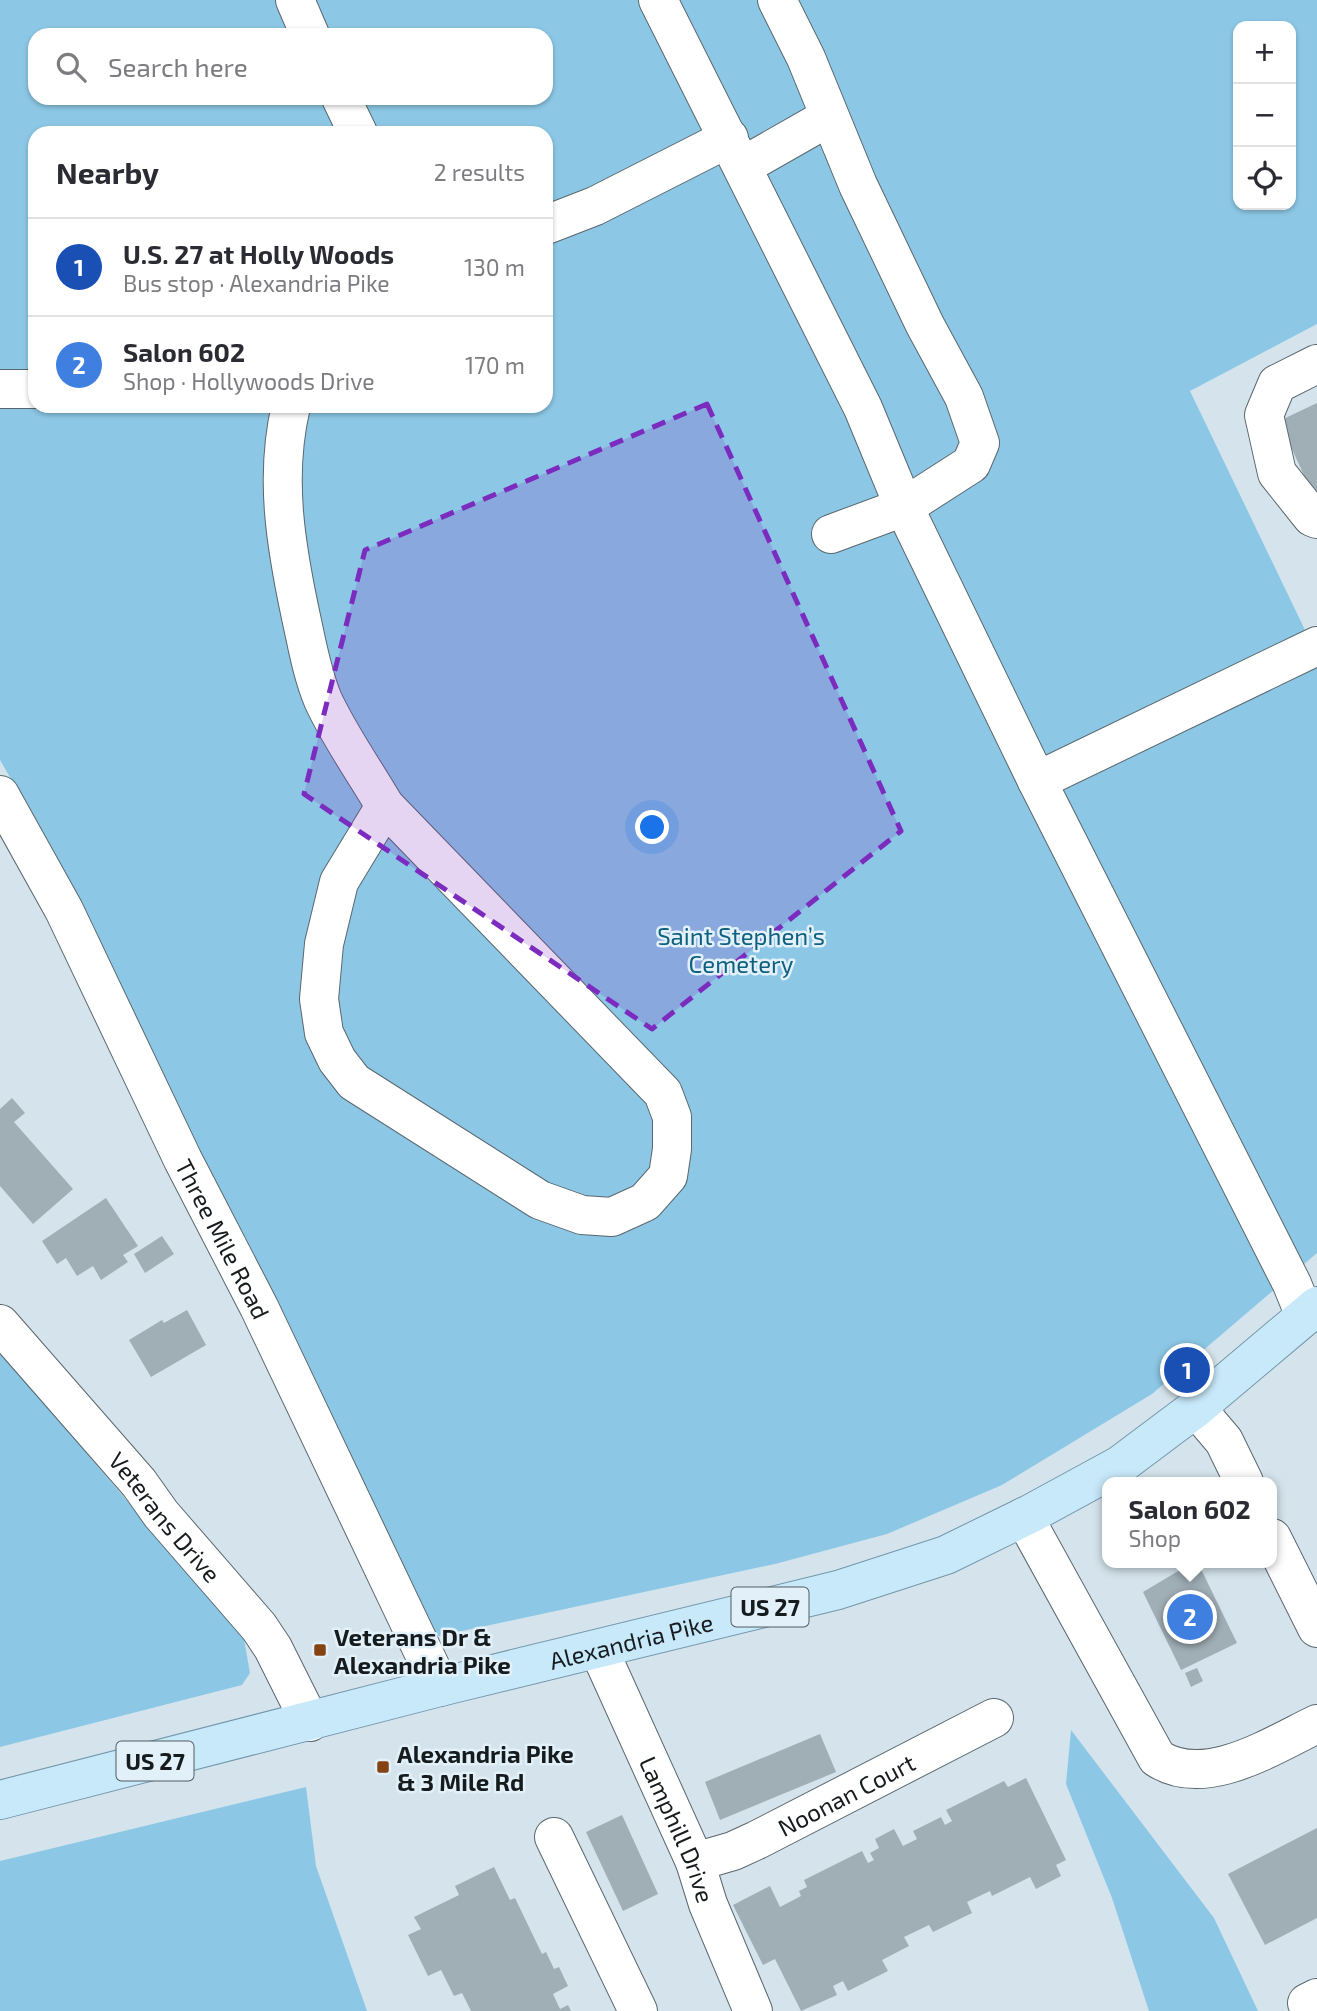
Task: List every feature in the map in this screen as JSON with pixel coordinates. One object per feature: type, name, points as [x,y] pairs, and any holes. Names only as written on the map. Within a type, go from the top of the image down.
[{"type":"main road","name":"Alexandria Pike","points":[[0,1800],[440,1687],[838,1590],[946,1555],[1120,1465],[1196,1408],[1311,1311]]},
{"type":"street","points":[[295,0],[307,28]]},
{"type":"street","points":[[659,0],[863,408],[904,507],[1037,781],[1292,1284],[1311,1311]]},
{"type":"street","points":[[777,0],[806,58],[829,117],[890,253],[964,397],[979,443],[971,464],[904,507],[831,534]]},
{"type":"street","points":[[344,105],[355,126]]},
{"type":"street","points":[[553,222],[829,117]]},
{"type":"street","points":[[1317,364],[1277,384],[1264,415],[1277,473],[1312,517],[1317,519]]},
{"type":"street","points":[[0,390],[28,389]]},
{"type":"street","points":[[290,413],[283,450],[282,496],[289,556],[309,653],[322,696],[336,726],[385,806],[663,1093],[671,1117],[672,1149],[668,1176],[645,1202],[612,1217],[582,1215],[540,1200],[354,1082],[337,1060],[324,1033],[319,999],[324,944],[339,882],[385,806]]},
{"type":"street","points":[[1037,781],[1317,646]]},
{"type":"street","name":"Three Mile Road","points":[[0,795],[64,910],[184,1160],[259,1307],[440,1687]]},
{"type":"street","name":"Veterans Drive","points":[[0,1324],[139,1483],[161,1514],[259,1627],[273,1648],[310,1722]]},
{"type":"street","points":[[1196,1408],[1224,1441],[1242,1477]]},
{"type":"street","points":[[1024,1517],[1157,1758],[1166,1764],[1183,1768],[1209,1769],[1237,1762],[1317,1724]]},
{"type":"street","points":[[1277,1548],[1317,1628]]},
{"type":"street","name":"Lamphill Drive","points":[[599,1650],[695,1862],[708,1904],[753,2011]]},
{"type":"street","name":"Noonan Court","points":[[695,1862],[733,1851],[757,1840],[994,1718]]},
{"type":"street","points":[[554,1837],[638,2011]]},
{"type":"highlighted area","points":[[707,404],[901,831],[652,1029],[304,794],[365,550]]},
{"type":"green space","name":"Saint Stephen’s Cemetery","points":[[0,0],[1317,0],[1317,324],[1190,391],[1317,655],[1317,1253],[1152,1394],[1002,1485],[887,1534],[775,1564],[434,1637],[41,831],[0,760]]},
{"type":"green space","points":[[0,1351],[244,1639],[250,1673],[242,1685],[0,1747]]},
{"type":"green space","points":[[1071,1730],[1214,1918],[1258,2011],[1149,2011],[1112,1898],[1066,1784]]},
{"type":"green space","points":[[306,1787],[316,1866],[367,2011],[0,2011],[0,1861]]},
{"type":"building","points":[[1317,403],[1317,496],[1314,497],[1279,421]]},
{"type":"building","points":[[12,1098],[25,1113],[14,1122],[73,1189],[33,1224],[0,1186],[0,1109]]},
{"type":"building","points":[[106,1198],[138,1246],[123,1255],[128,1262],[101,1280],[93,1266],[77,1276],[66,1258],[57,1264],[42,1241]]},
{"type":"building","points":[[162,1236],[174,1254],[145,1273],[134,1254]]},
{"type":"building","points":[[187,1310],[206,1345],[151,1377],[129,1340],[162,1320],[164,1323]]},
{"type":"building","points":[[1189,1568],[1200,1568],[1237,1643],[1181,1670],[1143,1592],[1180,1570],[1181,1572]]},
{"type":"building","points":[[1197,1668],[1203,1681],[1191,1687],[1185,1673]]},
{"type":"building","points":[[820,1734],[836,1772],[720,1820],[705,1782]]},
{"type":"building","points":[[1026,1778],[1066,1860],[1056,1865],[1061,1876],[1036,1889],[1030,1877],[992,1896],[990,1891],[967,1902],[972,1913],[933,1932],[929,1925],[904,1937],[909,1946],[882,1960],[888,1971],[848,1991],[843,1981],[833,1986],[837,1995],[801,2011],[775,1959],[763,1965],[733,1905],[770,1886],[780,1907],[801,1896],[799,1891],[807,1887],[804,1880],[862,1851],[868,1863],[874,1860],[870,1853],[879,1848],[875,1839],[894,1829],[903,1846],[917,1839],[913,1831],[941,1817],[945,1825],[952,1821],[946,1810],[1004,1781],[1008,1787]]},
{"type":"building","points":[[622,1815],[658,1894],[623,1911],[586,1832]]},
{"type":"building","points":[[1317,1828],[1317,1918],[1265,1945],[1228,1874]]},
{"type":"building","points":[[494,1867],[510,1900],[515,1898],[542,1954],[546,1952],[554,1969],[559,1967],[568,1986],[553,1994],[560,2009],[568,2005],[571,2011],[471,2011],[462,1993],[454,1996],[441,1970],[428,1976],[408,1935],[421,1929],[414,1917],[459,1895],[455,1886]]},
{"type":"place","name":"U.S. 27 at Holly Woods","points":[[1187,1370]]},
{"type":"place","name":"Salon 602","points":[[1190,1617]]},
{"type":"place","name":"Veterans Dr & Alexandria Pike","points":[[320,1650]]},
{"type":"place","name":"Alexandria Pike & 3 Mile Rd","points":[[383,1767]]}]
